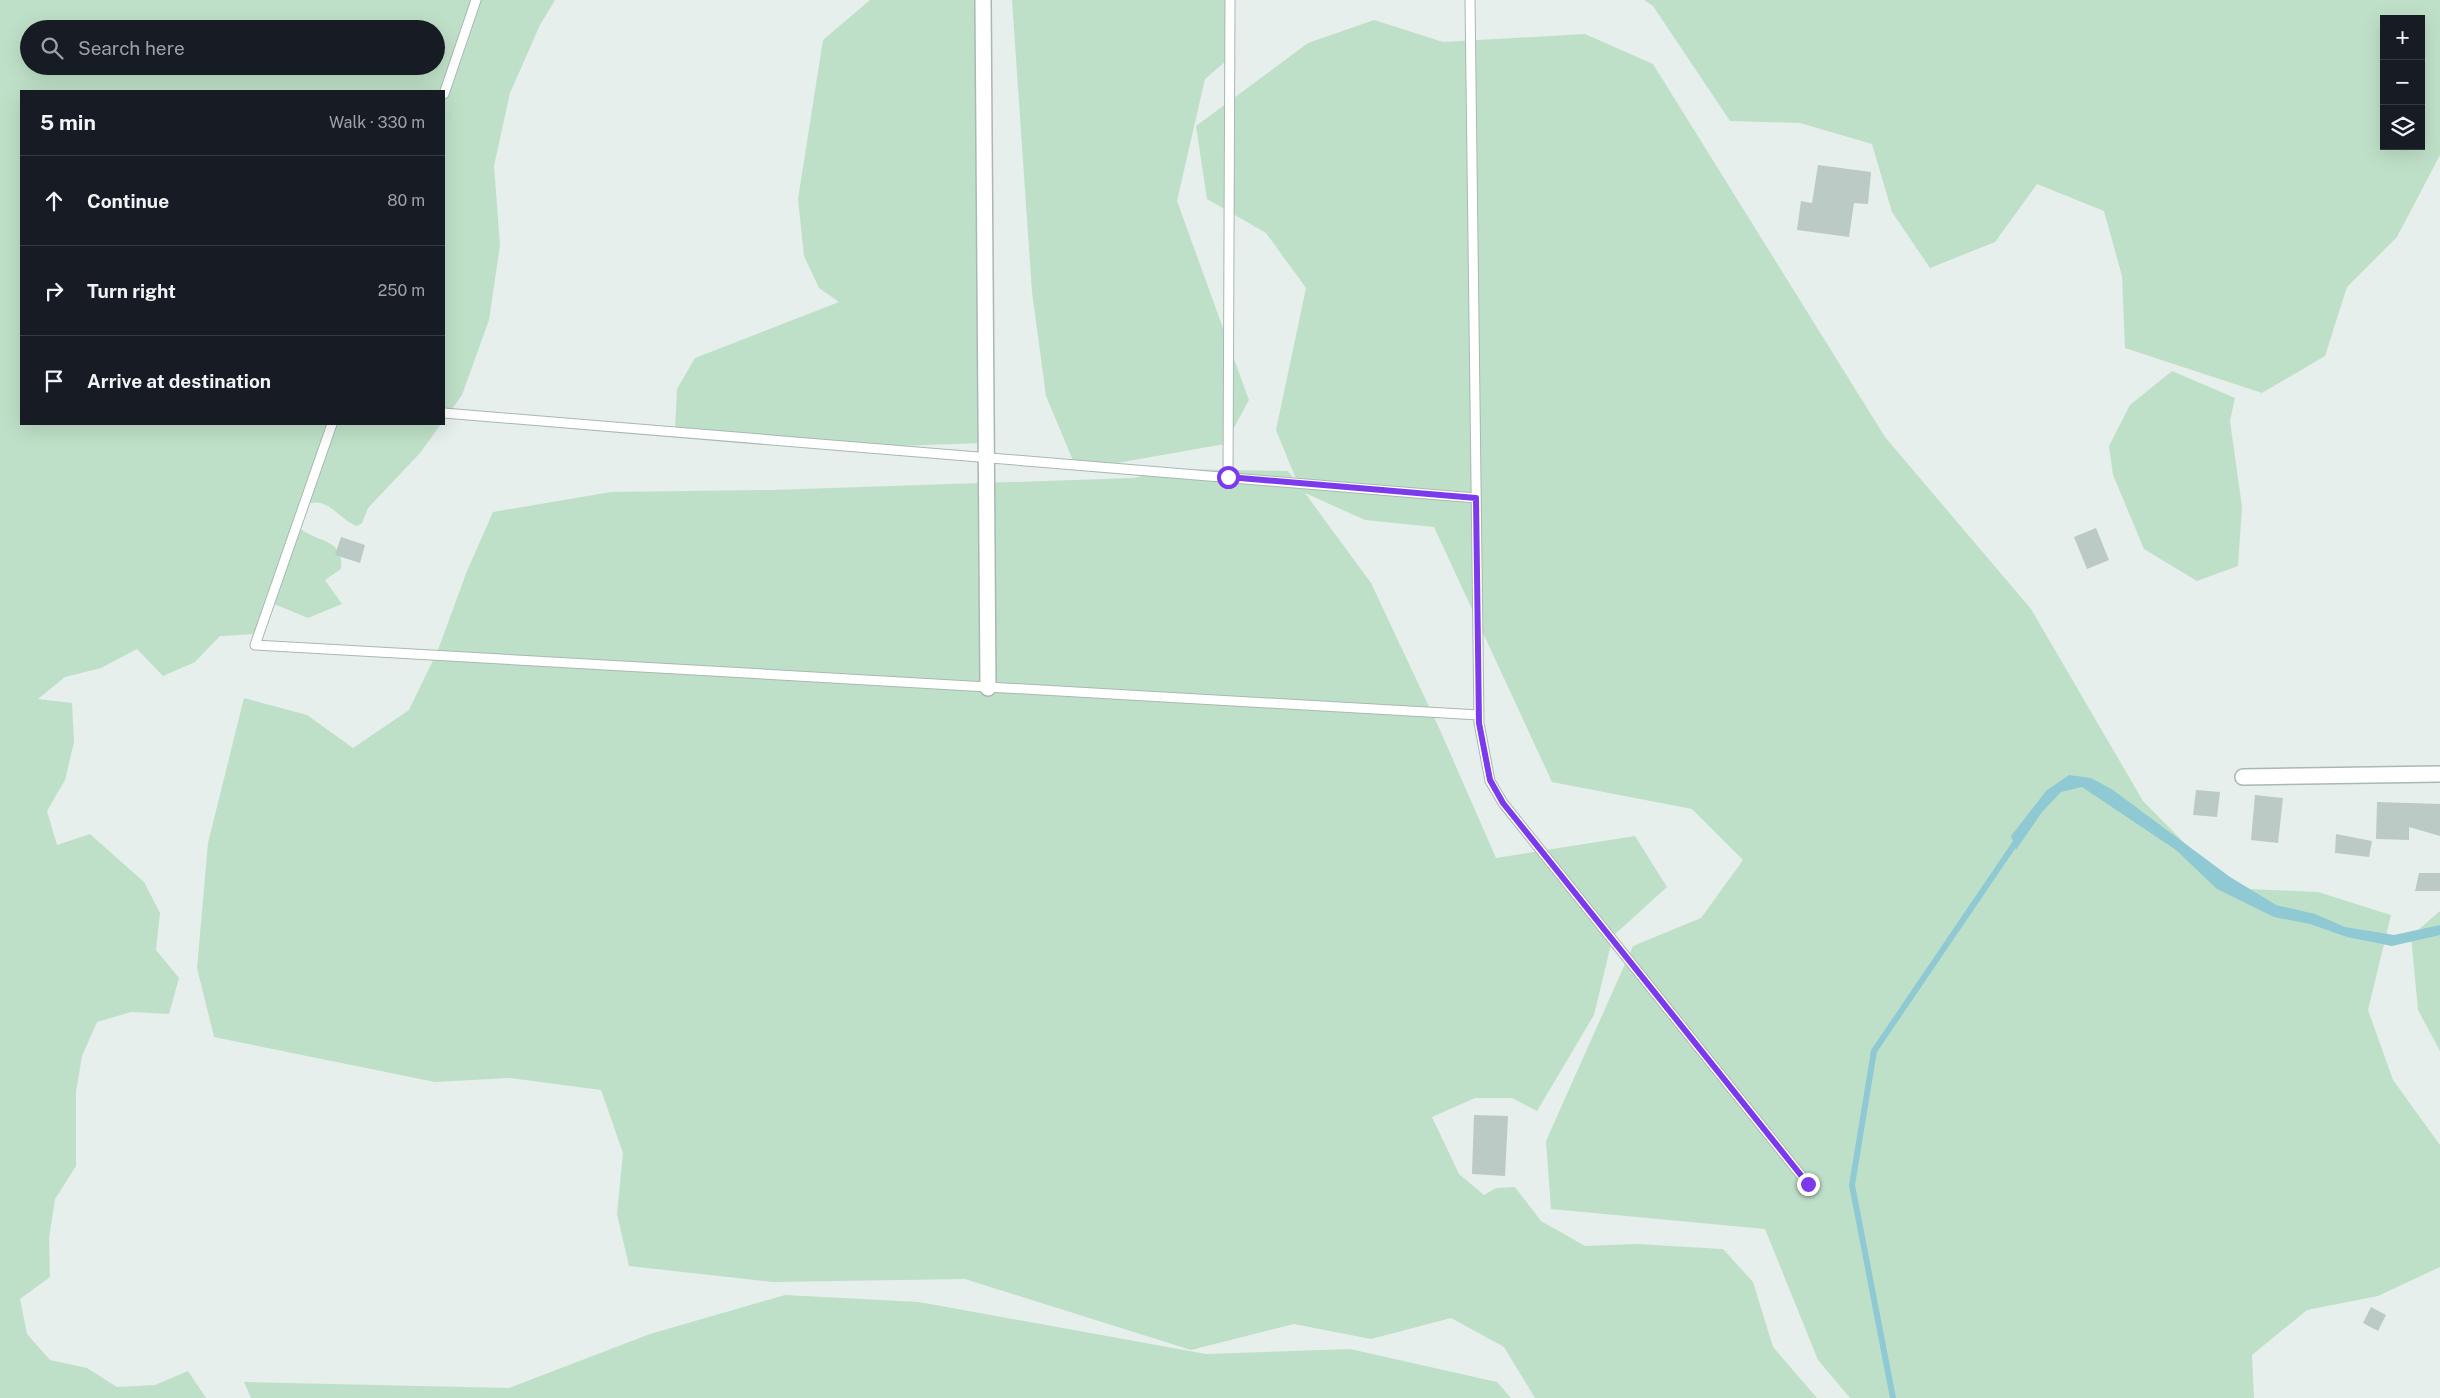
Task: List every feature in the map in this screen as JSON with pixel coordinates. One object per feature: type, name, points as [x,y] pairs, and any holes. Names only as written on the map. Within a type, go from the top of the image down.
[{"type":"street","points":[[983,0],[988,688]]},
{"type":"street","points":[[2243,777],[2440,774]]},
{"type":"lane","points":[[445,91],[476,0]]},
{"type":"lane","points":[[1228,477],[1230,0]]},
{"type":"lane","points":[[1470,0],[1479,715],[1490,780],[1503,803],[1808,1184]]},
{"type":"lane","points":[[445,413],[1476,498]]},
{"type":"lane","points":[[332,425],[255,645],[1479,715]]},
{"type":"green space","points":[[0,0],[555,0],[540,25],[510,93],[494,166],[500,245],[489,320],[462,395],[445,419],[445,90],[20,90],[20,425],[440,425],[420,453],[368,508],[362,523],[357,526],[326,505],[312,503],[304,505],[299,528],[334,546],[341,559],[341,569],[325,580],[342,604],[308,618],[274,604],[256,634],[220,636],[195,662],[163,676],[137,649],[101,668],[65,677],[38,699],[72,703],[74,742],[65,780],[47,811],[57,845],[90,834],[144,882],[160,913],[156,950],[179,978],[169,1014],[131,1012],[97,1022],[82,1056],[76,1092],[76,1166],[55,1199],[49,1238],[50,1277],[20,1299],[27,1334],[50,1360],[87,1368],[117,1387],[155,1385],[188,1371],[206,1398],[0,1398]]},
{"type":"green space","points":[[870,0],[973,0],[981,3],[977,272],[982,443],[870,447],[675,429],[677,389],[695,358],[839,302],[819,288],[804,256],[798,199],[823,40]]},
{"type":"green space","points":[[1012,0],[1233,0],[1234,54],[1205,79],[1177,201],[1249,400],[1225,444],[1077,470],[1046,396],[1032,292]]},
{"type":"green space","points":[[1644,0],[2440,0],[2440,155],[2397,237],[2347,287],[2325,356],[2262,393],[2125,348],[2122,276],[2104,211],[2037,184],[1995,242],[1930,268],[1892,212],[1872,144],[1800,123],[1730,121],[1653,6]]},
{"type":"green space","points":[[1374,20],[1443,42],[1585,34],[1653,64],[1885,437],[2031,609],[2143,801],[2229,888],[2318,892],[2391,915],[2368,1010],[2393,1080],[2440,1145],[2440,1267],[2378,1296],[2307,1310],[2252,1355],[2254,1398],[1850,1398],[1818,1360],[1765,1229],[1551,1209],[1546,1141],[1633,946],[1701,918],[1743,860],[1692,809],[1552,782],[1434,527],[1365,520],[1305,493],[1371,583],[1440,730],[1496,858],[1635,836],[1667,887],[1613,936],[1594,1015],[1537,1111],[1512,1098],[1475,1098],[1432,1117],[1459,1174],[1484,1195],[1496,1188],[1515,1187],[1541,1221],[1585,1246],[1636,1244],[1723,1249],[1753,1282],[1773,1347],[1817,1398],[1535,1398],[1504,1347],[1451,1318],[1371,1339],[1294,1324],[1191,1350],[965,1279],[773,1282],[629,1266],[617,1214],[623,1153],[601,1090],[510,1078],[435,1082],[214,1037],[197,968],[208,843],[244,698],[307,715],[353,748],[409,710],[438,650],[467,571],[493,512],[611,492],[772,490],[1133,478],[1175,469],[1288,471],[1298,484],[1276,430],[1306,288],[1266,233],[1207,199],[1196,126],[1308,43]]},
{"type":"green space","points":[[2172,371],[2235,398],[2230,421],[2242,507],[2238,566],[2197,581],[2144,549],[2113,475],[2109,446],[2130,405]]},
{"type":"green space","points":[[2440,911],[2440,1051],[2418,1010],[2411,936]]},
{"type":"green space","points":[[785,1295],[919,1302],[1206,1354],[1350,1349],[1497,1382],[1511,1398],[251,1398],[244,1382],[509,1388],[650,1334]]},
{"type":"water","points":[[2069,775],[2091,778],[2113,790],[2230,877],[2276,905],[2315,914],[2345,927],[2394,935],[2440,925],[2440,935],[2392,946],[2347,937],[2310,924],[2274,917],[2217,889],[2176,850],[2082,787],[2061,792],[2042,812],[2016,850],[2011,836],[2046,791]]},
{"type":"building","points":[[1818,165],[1871,172],[1868,204],[1854,203],[1849,237],[1797,230],[1801,201],[1812,203]]},
{"type":"building","points":[[2096,528],[2109,560],[2087,569],[2074,537]]},
{"type":"building","points":[[341,537],[365,545],[360,563],[335,555]]},
{"type":"building","points":[[2196,790],[2220,792],[2217,817],[2193,815]]},
{"type":"building","points":[[2255,795],[2283,798],[2278,843],[2251,840]]},
{"type":"building","points":[[2377,802],[2440,804],[2440,836],[2409,827],[2409,840],[2376,839]]},
{"type":"building","points":[[2336,834],[2372,841],[2369,857],[2335,853]]},
{"type":"building","points":[[2419,873],[2440,873],[2440,891],[2415,891]]},
{"type":"building","points":[[1474,1115],[1508,1116],[1505,1176],[1472,1174]]},
{"type":"building","points":[[2371,1307],[2386,1315],[2378,1331],[2363,1323]]},
{"type":"waterway","points":[[1893,1398],[1852,1185],[1874,1051],[2018,839]]},
{"type":"route","points":[[1228,477],[1476,498],[1479,723],[1490,780],[1503,803],[1808,1184]]}]
